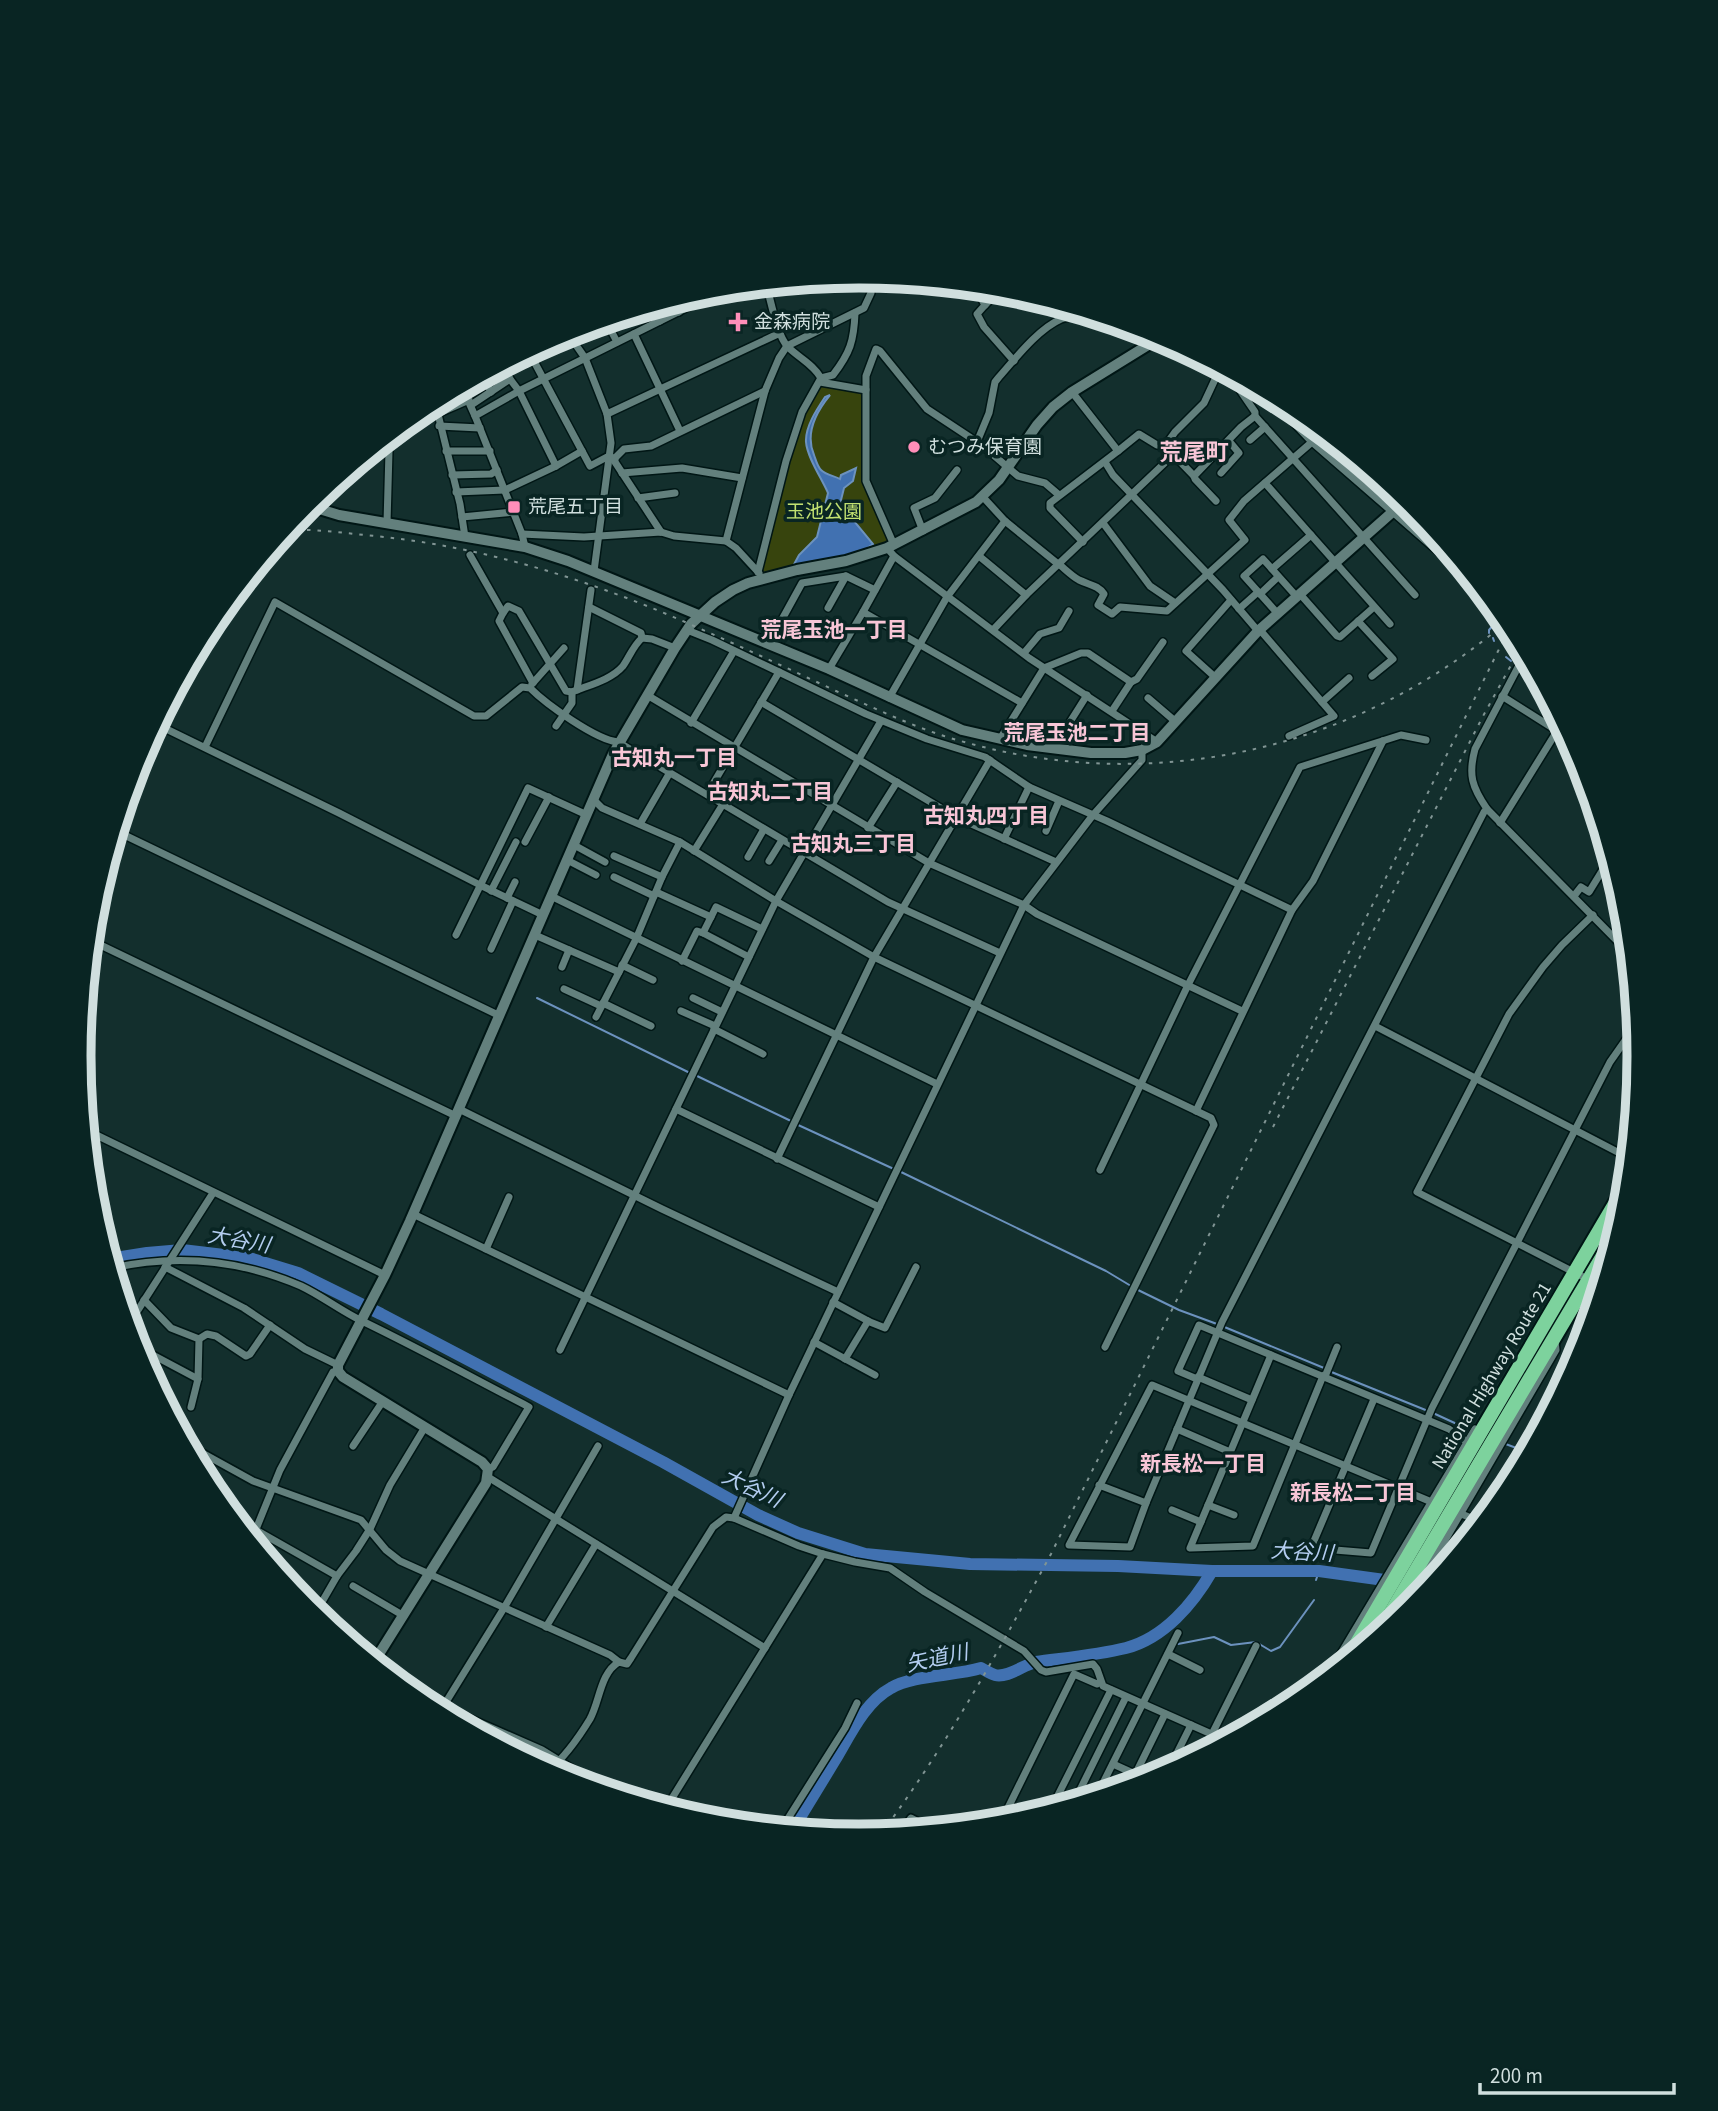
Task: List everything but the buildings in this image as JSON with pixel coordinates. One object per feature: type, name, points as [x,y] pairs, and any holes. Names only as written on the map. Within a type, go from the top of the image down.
[{"type":"highway","name":"National Highway Route 21","points":[[1490,1437],[1512,1380],[1610,1212]]},
{"type":"highway","name":"National Highway Route 21","points":[[1369,1630],[1392,1597],[1490,1437],[1590,1290]]},
{"type":"highway","name":"National Highway Route 21","points":[[1386,1614],[1392,1597]]},
{"type":"street","points":[[726,541],[765,391],[779,358],[787,346],[864,308],[870,288]]},
{"type":"street","points":[[769,293],[787,346],[806,361],[820,380],[866,390]]},
{"type":"street","points":[[981,298],[985,304]]},
{"type":"street","points":[[990,299],[977,314],[984,327],[1014,361]]},
{"type":"street","points":[[475,416],[684,308]]},
{"type":"street","points":[[760,576],[786,461],[802,412],[820,380],[833,376],[845,360],[854,339],[855,313]]},
{"type":"street","points":[[657,315],[660,321]]},
{"type":"street","points":[[977,442],[989,413],[995,382],[1035,338],[1062,319],[1070,318]]},
{"type":"street","points":[[610,329],[617,342]]},
{"type":"street","points":[[607,414],[780,332]]},
{"type":"street","points":[[634,334],[680,430]]},
{"type":"street","points":[[575,342],[585,358],[607,414],[611,443],[612,458],[594,571]]},
{"type":"street","points":[[337,1576],[256,1530],[280,1471],[333,1372],[338,1368],[385,1275],[618,742],[675,648],[700,614],[733,590],[760,576],[892,550],[983,497],[999,480],[1052,407],[1149,344]]},
{"type":"street","points":[[1059,495],[1045,483],[1018,476],[977,442],[927,409],[876,349],[866,376],[866,481],[892,550],[947,597],[1044,668],[1157,742]]},
{"type":"street","points":[[533,361],[590,466],[612,458],[624,449],[650,446],[765,391]]},
{"type":"street","points":[[507,373],[519,391],[556,466]]},
{"type":"street","points":[[1165,446],[1204,403],[1217,376]]},
{"type":"street","points":[[438,413],[470,402],[510,379]]},
{"type":"street","points":[[487,384],[491,392]]},
{"type":"street","points":[[1241,389],[1255,416],[1415,595]]},
{"type":"street","points":[[1072,392],[1118,451]]},
{"type":"street","points":[[466,395],[522,534],[525,548]]},
{"type":"street","points":[[436,414],[465,537]]},
{"type":"street","points":[[1194,476],[1255,416]]},
{"type":"street","points":[[1294,423],[1312,442],[1438,551]]},
{"type":"street","points":[[439,426],[480,428]]},
{"type":"street","points":[[1250,440],[1265,427]]},
{"type":"street","points":[[1083,542],[1050,508],[1050,503],[1139,434],[1157,445],[1165,446],[1216,501]]},
{"type":"street","points":[[1221,473],[1239,453],[1229,441]]},
{"type":"street","points":[[983,497],[1005,521],[1077,579],[1103,591],[1098,605],[1112,614],[1120,607],[1167,611],[1245,540],[1228,520],[1244,501],[1312,442]]},
{"type":"street","points":[[387,523],[390,451]]},
{"type":"street","points":[[446,451],[489,451]]},
{"type":"street","points":[[456,492],[505,490],[582,451]]},
{"type":"street","points":[[992,630],[1172,456]]},
{"type":"street","points":[[612,458],[661,532]]},
{"type":"street","points":[[1105,462],[1113,475],[1208,574],[1334,716],[1289,736]]},
{"type":"street","points":[[622,473],[682,468],[742,478]]},
{"type":"street","points":[[452,475],[491,474],[497,470]]},
{"type":"street","points":[[923,531],[914,508],[935,498],[957,470]]},
{"type":"street","points":[[1265,483],[1390,624]]},
{"type":"street","points":[[639,498],[675,493]]},
{"type":"street","points":[[319,509],[339,515],[525,548],[594,571],[769,643],[962,730],[1053,749],[1125,753],[1150,748],[1157,742],[1259,630],[1397,508]]},
{"type":"street","points":[[462,517],[513,512]]},
{"type":"street","points":[[889,698],[947,597],[1005,521]]},
{"type":"street","points":[[1102,523],[1150,586],[1175,603]]},
{"type":"street","points":[[522,534],[584,537],[661,532],[674,536],[726,541],[736,548],[760,576]]},
{"type":"street","points":[[1272,569],[1311,535]]},
{"type":"street","points":[[829,669],[875,590],[892,550]]},
{"type":"street","points":[[470,555],[503,613]]},
{"type":"street","points":[[979,556],[1026,595]]},
{"type":"street","points":[[1278,614],[1244,576],[1263,559],[1337,636],[1340,637],[1374,607]]},
{"type":"street","points":[[769,643],[802,583],[846,576],[875,590]]},
{"type":"street","points":[[828,608],[846,576]]},
{"type":"street","points":[[1239,609],[1278,577]]},
{"type":"street","points":[[556,726],[572,703],[591,590]]},
{"type":"street","points":[[1216,678],[1186,651],[1231,600]]},
{"type":"street","points":[[205,747],[275,602],[474,716],[486,716],[522,687],[532,685],[564,648]]},
{"type":"street","points":[[675,648],[642,638],[635,644],[624,665],[613,675],[575,691],[566,691],[519,611],[508,606],[499,621],[532,685],[545,703],[610,741],[618,742],[902,910],[1000,953]]},
{"type":"street","points":[[589,607],[641,633],[642,638]]},
{"type":"street","points":[[1024,653],[1040,634],[1059,628],[1069,611]]},
{"type":"street","points":[[863,612],[1022,703]]},
{"type":"street","points":[[1358,621],[1393,659],[1372,676]]},
{"type":"street","points":[[687,630],[881,720],[937,743],[990,760],[1029,787],[1292,910]]},
{"type":"street","points":[[1112,711],[1163,642]]},
{"type":"street","points":[[691,723],[734,650]]},
{"type":"street","points":[[1000,739],[1044,668],[1081,653],[1088,653],[1131,682]]},
{"type":"street","points":[[1519,665],[1475,749],[1471,766],[1476,794],[1500,823],[1617,939]]},
{"type":"street","points":[[707,794],[779,672]]},
{"type":"street","points":[[1322,702],[1349,678]]},
{"type":"street","points":[[647,695],[929,863],[1024,905],[1037,914],[1242,1011]]},
{"type":"street","points":[[1053,749],[1087,695]]},
{"type":"street","points":[[1503,696],[1551,722]]},
{"type":"street","points":[[1148,698],[1176,722]]},
{"type":"street","points":[[761,702],[957,817],[1056,862]]},
{"type":"street","points":[[560,1350],[776,901],[881,720]]},
{"type":"street","points":[[165,728],[543,915]]},
{"type":"street","points":[[1500,823],[1556,733]]},
{"type":"street","points":[[1100,1170],[1188,985],[1300,767],[1401,735],[1426,740]]},
{"type":"street","points":[[1196,1111],[1292,910],[1314,881],[1383,740]]},
{"type":"street","points":[[735,1516],[814,1342],[1024,905],[1093,815],[1139,765],[1143,757],[1142,750]]},
{"type":"street","points":[[777,1158],[874,957],[990,760]]},
{"type":"street","points":[[640,824],[669,774]]},
{"type":"street","points":[[868,828],[897,782]]},
{"type":"street","points":[[1004,839],[1029,787]]},
{"type":"street","points":[[456,934],[528,788],[587,815]]},
{"type":"street","points":[[491,891],[549,797]]},
{"type":"street","points":[[594,800],[602,808],[680,842],[874,957],[1210,1118],[1214,1125],[1105,1347]]},
{"type":"street","points":[[1046,831],[1059,801]]},
{"type":"street","points":[[694,851],[723,804]]},
{"type":"street","points":[[1432,1502],[1398,1489],[1294,1444],[1242,1423],[1189,1400],[1152,1385],[1069,1545],[1130,1547],[1146,1503],[1177,1429],[1189,1400],[1198,1378],[1220,1328],[1483,812],[1487,809]]},
{"type":"street","points":[[748,857],[764,829]]},
{"type":"street","points":[[124,835],[500,1016]]},
{"type":"street","points":[[769,862],[782,840]]},
{"type":"street","points":[[596,1017],[636,939],[680,842]]},
{"type":"street","points":[[574,845],[605,862]]},
{"type":"street","points":[[614,856],[662,877]]},
{"type":"street","points":[[567,860],[596,874]]},
{"type":"street","points":[[1574,896],[1581,887],[1589,892],[1604,868]]},
{"type":"street","points":[[614,877],[711,917]]},
{"type":"street","points":[[491,950],[515,882]]},
{"type":"street","points":[[551,896],[937,1084]]},
{"type":"street","points":[[703,933],[716,907],[762,929]]},
{"type":"street","points":[[1592,1282],[1417,1192],[1509,1014],[1562,945],[1593,915]]},
{"type":"street","points":[[682,961],[697,931],[749,957]]},
{"type":"street","points":[[534,935],[653,980]]},
{"type":"street","points":[[100,945],[635,1194],[838,1292]]},
{"type":"street","points":[[562,967],[569,950]]},
{"type":"street","points":[[564,989],[652,1026]]},
{"type":"street","points":[[693,998],[722,1012]]},
{"type":"street","points":[[681,1011],[763,1054]]},
{"type":"street","points":[[1375,1026],[1620,1153]]},
{"type":"street","points":[[1374,1399],[1311,1548],[1371,1552],[1429,1414],[1610,1062],[1626,1039]]},
{"type":"street","points":[[676,1109],[879,1207]]},
{"type":"street","points":[[96,1135],[385,1275]]},
{"type":"street","points":[[136,1313],[213,1193]]},
{"type":"street","points":[[486,1250],[509,1197]]},
{"type":"street","points":[[413,1214],[789,1395]]},
{"type":"street","points":[[121,1266],[139,1262],[203,1261],[270,1274],[302,1287],[529,1407],[430,1575],[379,1655]]},
{"type":"street","points":[[169,1263],[338,1368],[343,1377],[482,1462],[488,1473],[556,1519],[765,1648]]},
{"type":"street","points":[[833,1302],[885,1328],[916,1266]]},
{"type":"street","points":[[144,1300],[171,1328],[199,1339]]},
{"type":"street","points":[[845,1359],[868,1321]]},
{"type":"street","points":[[199,1339],[206,1334],[216,1336],[246,1356],[270,1325]]},
{"type":"street","points":[[1252,1400],[1178,1371],[1199,1325],[1220,1328],[1271,1355],[1326,1372],[1374,1399],[1429,1414],[1449,1429],[1490,1437]]},
{"type":"street","points":[[191,1407],[198,1379],[199,1339]]},
{"type":"street","points":[[814,1342],[875,1375]]},
{"type":"street","points":[[1271,1355],[1190,1548],[1253,1546],[1337,1347]]},
{"type":"street","points":[[151,1354],[198,1379]]},
{"type":"street","points":[[1408,1569],[1444,1542],[1490,1437],[1502,1386],[1512,1380]]},
{"type":"street","points":[[353,1446],[383,1401]]},
{"type":"street","points":[[321,1604],[370,1529],[390,1485],[425,1427]]},
{"type":"street","points":[[1177,1429],[1230,1452]]},
{"type":"street","points":[[1357,1640],[1392,1597],[1408,1569],[1432,1502],[1490,1437]]},
{"type":"street","points":[[447,1703],[598,1446]]},
{"type":"street","points":[[203,1454],[242,1476],[361,1520],[386,1550],[400,1561],[610,1655],[619,1662],[627,1664],[713,1527],[726,1517],[735,1516],[799,1546],[855,1562],[890,1568],[1029,1656],[1041,1670],[1046,1672],[1093,1664],[1100,1682],[1111,1690],[1215,1736]]},
{"type":"street","points":[[1099,1485],[1146,1503]]},
{"type":"street","points":[[1208,1505],[1234,1515]]},
{"type":"street","points":[[1172,1510],[1201,1522]]},
{"type":"street","points":[[1458,1513],[1471,1518]]},
{"type":"street","points":[[546,1627],[596,1544]]},
{"type":"street","points":[[671,1800],[823,1554]]},
{"type":"street","points":[[353,1587],[404,1616]]},
{"type":"street","points":[[1392,1597],[1395,1605]]},
{"type":"street","points":[[1088,1774],[1103,1782],[1178,1633]]},
{"type":"street","points":[[1212,1734],[1256,1646]]},
{"type":"street","points":[[1168,1654],[1200,1670]]},
{"type":"street","points":[[559,1760],[591,1716],[610,1667],[619,1662]]},
{"type":"street","points":[[1007,1809],[1074,1674],[1097,1684],[1100,1682]]},
{"type":"street","points":[[1057,1797],[1111,1690]]},
{"type":"street","points":[[1079,1791],[1126,1697]]},
{"type":"street","points":[[787,1820],[845,1728],[857,1703]]},
{"type":"street","points":[[1136,1771],[1165,1714]]},
{"type":"street","points":[[1177,1754],[1191,1726]]},
{"type":"street","points":[[491,1729],[542,1750],[564,1764]]},
{"type":"street","points":[[1113,1764],[1132,1773]]},
{"type":"street","points":[[1061,1788],[1070,1793]]},
{"type":"green space","name":"玉池公園","points":[[820,384],[865,392],[865,482],[892,544],[762,577],[760,572],[777,503],[803,412]]},
{"type":"water","points":[[830,395],[813,424],[812,447],[818,467],[825,473],[840,479],[841,475],[856,468],[853,481],[844,488],[840,504],[873,544],[863,551],[792,568],[799,555],[817,537],[828,493],[806,442],[812,418],[825,397]]},
{"type":"waterway","points":[[1489,633],[1494,624]]},
{"type":"waterway","points":[[1506,657],[1511,661]]},
{"type":"waterway","points":[[537,998],[690,1073]]},
{"type":"waterway","points":[[695,1075],[791,1121]]},
{"type":"waterway","points":[[796,1124],[896,1170]]},
{"type":"waterway","points":[[901,1172],[1106,1271],[1131,1286]]},
{"type":"waterway","name":"大谷川","points":[[118,1258],[182,1250],[249,1258],[298,1273],[663,1462],[758,1515],[798,1533],[865,1554],[970,1564],[1118,1566],[1212,1571],[1319,1571],[1416,1584]]},
{"type":"waterway","points":[[1136,1289],[1179,1310],[1217,1324]]},
{"type":"waterway","points":[[1222,1326],[1324,1368]]},
{"type":"waterway","points":[[1329,1371],[1428,1411]]},
{"type":"waterway","points":[[1433,1413],[1472,1431]]},
{"type":"waterway","points":[[1503,1443],[1519,1449]]},
{"type":"waterway","name":"矢道川","points":[[798,1821],[859,1720],[873,1702],[891,1688],[922,1678],[981,1668],[995,1675],[1005,1675],[1036,1662],[1104,1653],[1140,1643],[1176,1618],[1196,1596],[1212,1571]]},
{"type":"waterway","points":[[1316,1580],[1319,1571]]},
{"type":"waterway","points":[[1178,1644],[1214,1637],[1231,1645],[1256,1642],[1271,1651],[1280,1647],[1314,1600]]},
{"type":"railway","points":[[299,530],[407,540],[449,547],[574,579],[654,609],[903,721],[944,736],[1018,754],[1092,763],[1166,762],[1240,752],[1311,733],[1379,705],[1444,668],[1498,628]]},
{"type":"railway","points":[[889,1823],[950,1732],[1051,1554],[1504,639]]},
{"type":"railway","points":[[1273,1127],[1515,657]]},
{"type":"place","name":"金森病院","points":[[738,322]]},
{"type":"place","name":"むつみ保育園","points":[[914,447]]},
{"type":"place","name":"荒尾五丁目","points":[[514,507]]},
{"type":"district","name":"荒尾町","points":[[1194,452]]},
{"type":"district","name":"荒尾玉池一丁目","points":[[834,630]]},
{"type":"district","name":"荒尾玉池二丁目","points":[[1077,733]]},
{"type":"district","name":"古知丸一丁目","points":[[674,758]]},
{"type":"district","name":"古知丸二丁目","points":[[770,792]]},
{"type":"district","name":"古知丸四丁目","points":[[986,816]]},
{"type":"district","name":"古知丸三丁目","points":[[853,844]]},
{"type":"district","name":"新長松一丁目","points":[[1203,1464]]},
{"type":"district","name":"新長松二丁目","points":[[1353,1493]]}]
